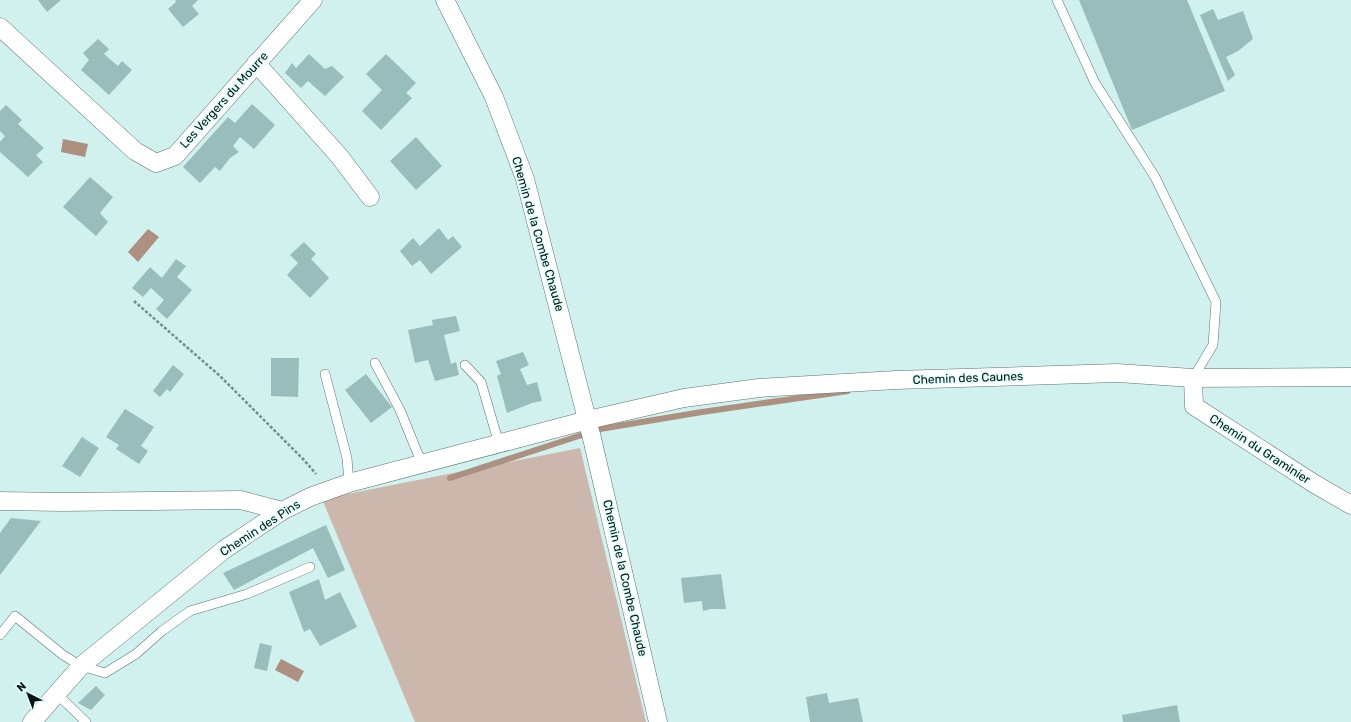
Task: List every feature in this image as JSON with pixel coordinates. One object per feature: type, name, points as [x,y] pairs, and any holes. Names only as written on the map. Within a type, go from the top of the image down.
[{"type":"street","name":"Les Vergers du Mourre","points":[[0,26],[135,152],[156,163],[175,156],[312,0]]},
{"type":"street","name":"Chemin de la Combe Chaude","points":[[445,0],[494,97],[525,179],[590,428],[658,722]]},
{"type":"street","points":[[256,63],[340,157],[370,197]]},
{"type":"street","name":"Chemin des Caunes","points":[[590,428],[684,398],[759,388],[816,384],[1117,373],[1193,378],[1351,377]]},
{"type":"street","name":"Chemin du Graminier","points":[[1193,378],[1194,406],[1351,505]]},
{"type":"street","name":"Chemin des Pins","points":[[32,722],[81,666],[225,549],[282,511],[310,497],[349,483],[499,444],[590,428]]},
{"type":"street","points":[[0,501],[62,502],[241,500],[282,511]]},
{"type":"lane","points":[[1057,0],[1095,83],[1155,177],[1216,302],[1214,345],[1193,378]]},
{"type":"lane","points":[[375,363],[400,410],[422,464]]},
{"type":"lane","points":[[465,366],[481,382],[499,444]]},
{"type":"lane","points":[[325,374],[347,458],[349,483]]},
{"type":"lane","points":[[0,634],[15,616],[63,655],[81,666],[105,673],[136,654],[162,631],[190,611],[247,594],[310,567]]},
{"type":"lane","points":[[57,694],[86,722]]},
{"type":"path","points":[[134,301],[220,376],[304,460],[330,490]]},
{"type":"shaded area","points":[[63,139],[88,144],[85,157],[61,152]]},
{"type":"shaded area","points":[[148,229],[159,237],[138,262],[128,252]]},
{"type":"shaded area","points":[[580,448],[646,722],[415,722],[322,499]]},
{"type":"shaded area","points":[[281,659],[304,671],[298,682],[275,670]]},
{"type":"building","points":[[38,0],[61,0],[47,12]]},
{"type":"building","points":[[175,0],[198,0],[192,6],[199,14],[183,27],[168,9],[176,2]]},
{"type":"building","points":[[1079,0],[1187,0],[1225,91],[1132,130]]},
{"type":"building","points":[[1213,9],[1218,20],[1243,11],[1253,39],[1238,51],[1226,57],[1235,75],[1228,81],[1200,15]]},
{"type":"building","points":[[98,39],[109,49],[104,54],[118,66],[122,61],[132,70],[109,95],[81,70],[89,60],[83,53]]},
{"type":"building","points":[[309,54],[325,69],[332,66],[344,77],[325,96],[308,81],[301,88],[285,73],[292,63],[296,68]]},
{"type":"building","points":[[386,54],[416,83],[406,93],[412,98],[381,130],[362,111],[382,90],[366,74]]},
{"type":"building","points":[[252,104],[275,125],[254,149],[240,137],[233,146],[239,152],[230,158],[220,171],[215,167],[200,183],[183,167],[228,117],[235,123]]},
{"type":"building","points":[[6,105],[22,120],[18,124],[44,148],[36,155],[43,162],[28,177],[0,152],[0,142],[5,136],[0,131],[0,111]]},
{"type":"building","points":[[416,137],[442,166],[416,190],[390,161]]},
{"type":"building","points":[[90,177],[113,197],[100,213],[108,222],[96,236],[63,207]]},
{"type":"building","points":[[439,228],[448,240],[453,236],[462,247],[431,274],[420,260],[412,266],[400,251],[413,238],[420,246]]},
{"type":"building","points":[[304,242],[316,254],[311,259],[329,278],[310,298],[287,275],[298,263],[290,255]]},
{"type":"building","points":[[176,259],[186,266],[177,277],[192,290],[167,319],[156,309],[164,300],[151,288],[143,297],[132,288],[150,267],[162,278]]},
{"type":"building","points":[[456,316],[460,331],[444,335],[451,364],[456,362],[459,375],[435,381],[428,360],[415,363],[408,330],[433,325],[432,320]]},
{"type":"building","points":[[523,352],[529,365],[520,369],[527,385],[537,382],[542,401],[532,403],[507,413],[497,376],[501,374],[496,361]]},
{"type":"building","points":[[271,358],[299,358],[298,397],[271,396]]},
{"type":"building","points":[[173,365],[184,374],[170,392],[167,389],[160,397],[153,391]]},
{"type":"building","points":[[366,374],[392,407],[371,423],[345,390]]},
{"type":"building","points":[[125,409],[154,427],[141,446],[148,451],[139,464],[116,449],[119,445],[106,437]]},
{"type":"building","points":[[82,437],[99,448],[80,477],[62,466]]},
{"type":"building","points":[[11,518],[41,521],[0,575],[0,533]]},
{"type":"building","points":[[326,525],[345,570],[328,578],[313,548],[234,590],[223,573]]},
{"type":"building","points":[[721,574],[726,609],[711,609],[703,611],[702,601],[684,603],[681,578]]},
{"type":"building","points":[[319,579],[325,600],[340,592],[357,627],[320,646],[310,629],[304,632],[289,592]]},
{"type":"building","points":[[260,643],[272,646],[267,671],[254,668]]},
{"type":"building","points":[[96,686],[105,695],[91,710],[78,703]]},
{"type":"building","points":[[827,693],[829,703],[858,698],[863,722],[810,722],[806,697]]},
{"type":"building","points":[[1177,705],[1180,722],[1123,722],[1122,715]]},
{"type":"waterway","points":[[450,478],[600,429],[702,412],[848,391]]}]
